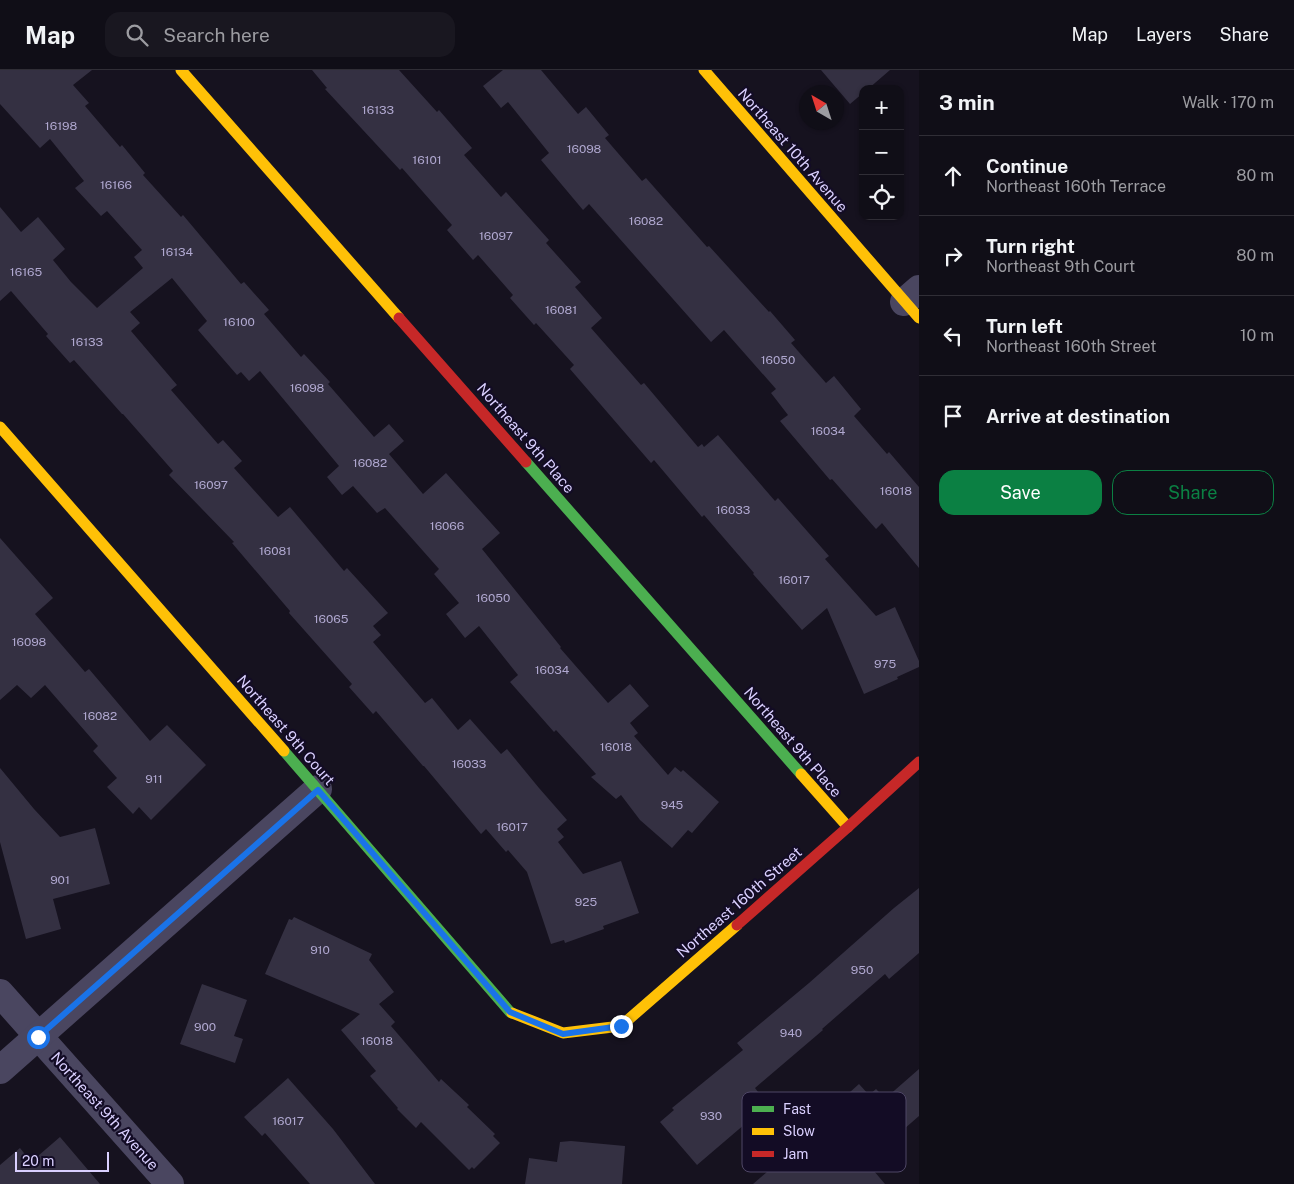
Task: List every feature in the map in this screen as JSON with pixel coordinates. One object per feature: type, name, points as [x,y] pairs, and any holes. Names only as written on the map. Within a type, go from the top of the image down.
[{"type":"street","name":"Northeast 9th Place","points":[[181,70],[848,827]]},
{"type":"street","name":"Northeast 10th Avenue","points":[[704,70],[914,303]]},
{"type":"street","name":"Northeast 9th Court","points":[[0,427],[510,1012],[563,1034]]},
{"type":"street","name":"Northeast 160th Street","points":[[563,1034],[621,1026],[848,827],[919,762]]},
{"type":"street","points":[[0,1070],[318,790]]},
{"type":"street","name":"Northeast 9th Avenue","points":[[0,994],[170,1184]]},
{"type":"building","points":[[0,70],[92,70],[73,85],[89,103],[85,106],[120,147],[122,145],[145,173],[143,175],[181,217],[183,215],[241,284],[244,282],[269,310],[264,314],[301,357],[304,354],[330,382],[328,384],[374,437],[389,424],[404,441],[389,454],[423,494],[446,473],[500,533],[482,549],[560,648],[608,703],[630,684],[649,706],[630,723],[638,733],[634,736],[668,775],[675,767],[681,772],[683,770],[719,802],[692,833],[688,830],[672,848],[640,820],[621,795],[616,799],[591,777],[596,774],[556,730],[554,732],[510,682],[518,675],[479,626],[465,638],[446,614],[459,603],[434,574],[439,569],[385,508],[377,513],[353,486],[342,495],[327,477],[339,466],[260,371],[249,381],[241,372],[237,375],[198,330],[207,321],[172,278],[130,312],[140,323],[131,331],[177,385],[171,390],[218,444],[223,440],[242,461],[234,468],[278,517],[290,507],[344,571],[347,568],[388,613],[373,626],[381,635],[373,642],[425,703],[432,698],[458,730],[470,719],[501,754],[507,749],[567,820],[557,829],[564,837],[558,842],[583,874],[621,861],[639,913],[603,926],[604,929],[565,943],[564,940],[551,944],[527,872],[486,829],[481,834],[376,711],[373,714],[349,687],[352,684],[289,613],[290,611],[232,543],[234,542],[169,475],[173,471],[74,360],[70,363],[11,291],[0,301],[0,207],[21,232],[38,217],[65,249],[53,260],[71,282],[97,308],[143,268],[134,257],[142,250],[107,211],[101,216],[75,188],[84,181],[50,139],[40,148],[0,104]]},
{"type":"building","points":[[312,70],[399,70],[437,112],[439,110],[472,148],[464,155],[501,197],[506,192],[549,240],[546,243],[581,282],[575,287],[602,318],[591,328],[641,385],[644,383],[698,447],[702,444],[704,447],[718,435],[775,501],[778,498],[829,556],[825,559],[876,616],[895,607],[919,661],[919,667],[897,677],[898,679],[864,694],[827,608],[802,630],[704,515],[702,517],[654,460],[651,463],[570,369],[574,365],[536,323],[534,325],[510,298],[513,295],[478,255],[473,260],[447,230],[452,225],[402,168],[400,170],[325,89],[327,88]]},
{"type":"building","points":[[503,70],[541,70],[578,114],[586,107],[609,135],[605,138],[642,181],[646,178],[707,247],[709,246],[770,311],[795,340],[791,343],[826,383],[834,376],[861,409],[854,416],[887,454],[889,452],[919,487],[919,568],[882,523],[876,529],[832,479],[830,480],[780,421],[788,415],[771,393],[776,389],[724,330],[711,342],[589,204],[583,210],[541,160],[549,153],[508,102],[501,108],[483,86]]},
{"type":"building","points":[[821,70],[890,70],[873,85],[859,85],[859,96],[850,104],[844,97],[844,85],[834,85]]},
{"type":"building","points":[[0,538],[53,598],[35,614],[85,672],[89,669],[150,741],[167,725],[206,765],[151,820],[139,807],[133,814],[107,787],[117,778],[93,751],[98,746],[45,685],[31,698],[17,685],[0,700]]},
{"type":"building","points":[[0,768],[60,837],[95,828],[110,884],[53,899],[61,929],[26,939],[0,842]]},
{"type":"building","points":[[919,888],[919,953],[889,979],[885,974],[755,1088],[758,1092],[742,1092],[742,1127],[697,1165],[660,1122],[674,1110],[672,1108],[743,1050],[737,1043]]},
{"type":"building","points":[[294,917],[372,954],[369,960],[394,992],[379,1004],[395,1022],[391,1026],[439,1082],[441,1079],[469,1105],[467,1107],[495,1134],[493,1136],[500,1143],[474,1169],[472,1167],[469,1170],[421,1122],[416,1128],[397,1109],[370,1076],[376,1071],[341,1030],[360,1014],[265,974],[289,919],[292,920]]},
{"type":"building","points":[[202,984],[247,1000],[234,1036],[243,1039],[235,1063],[180,1044]]},
{"type":"building","points":[[919,1069],[919,1116],[906,1127],[906,1092],[893,1092]]},
{"type":"building","points":[[288,1078],[333,1129],[375,1184],[310,1184],[265,1133],[262,1136],[244,1117]]},
{"type":"building","points":[[859,1084],[866,1092],[850,1092]]},
{"type":"building","points":[[60,1137],[100,1184],[0,1184],[0,1165],[20,1148],[31,1162]]},
{"type":"building","points":[[571,1141],[625,1146],[622,1184],[525,1184],[529,1158],[557,1162],[560,1142]]},
{"type":"building","points":[[767,1172],[875,1172],[885,1184],[753,1184]]},
{"type":"traffic: fast","points":[[526,462],[801,774]]},
{"type":"traffic: fast","points":[[284,751],[512,1013]]},
{"type":"traffic: slow","points":[[181,70],[399,318]]},
{"type":"traffic: slow","points":[[704,70],[919,318]]},
{"type":"traffic: slow","points":[[0,427],[284,751]]},
{"type":"traffic: slow","points":[[801,774],[848,827]]},
{"type":"traffic: slow","points":[[512,1013],[563,1033],[621,1026],[737,925]]},
{"type":"traffic: jam","points":[[399,318],[526,462]]},
{"type":"traffic: jam","points":[[737,925],[919,762]]},
{"type":"route","points":[[38,1037],[318,790],[510,1012],[563,1034],[621,1026]]}]
